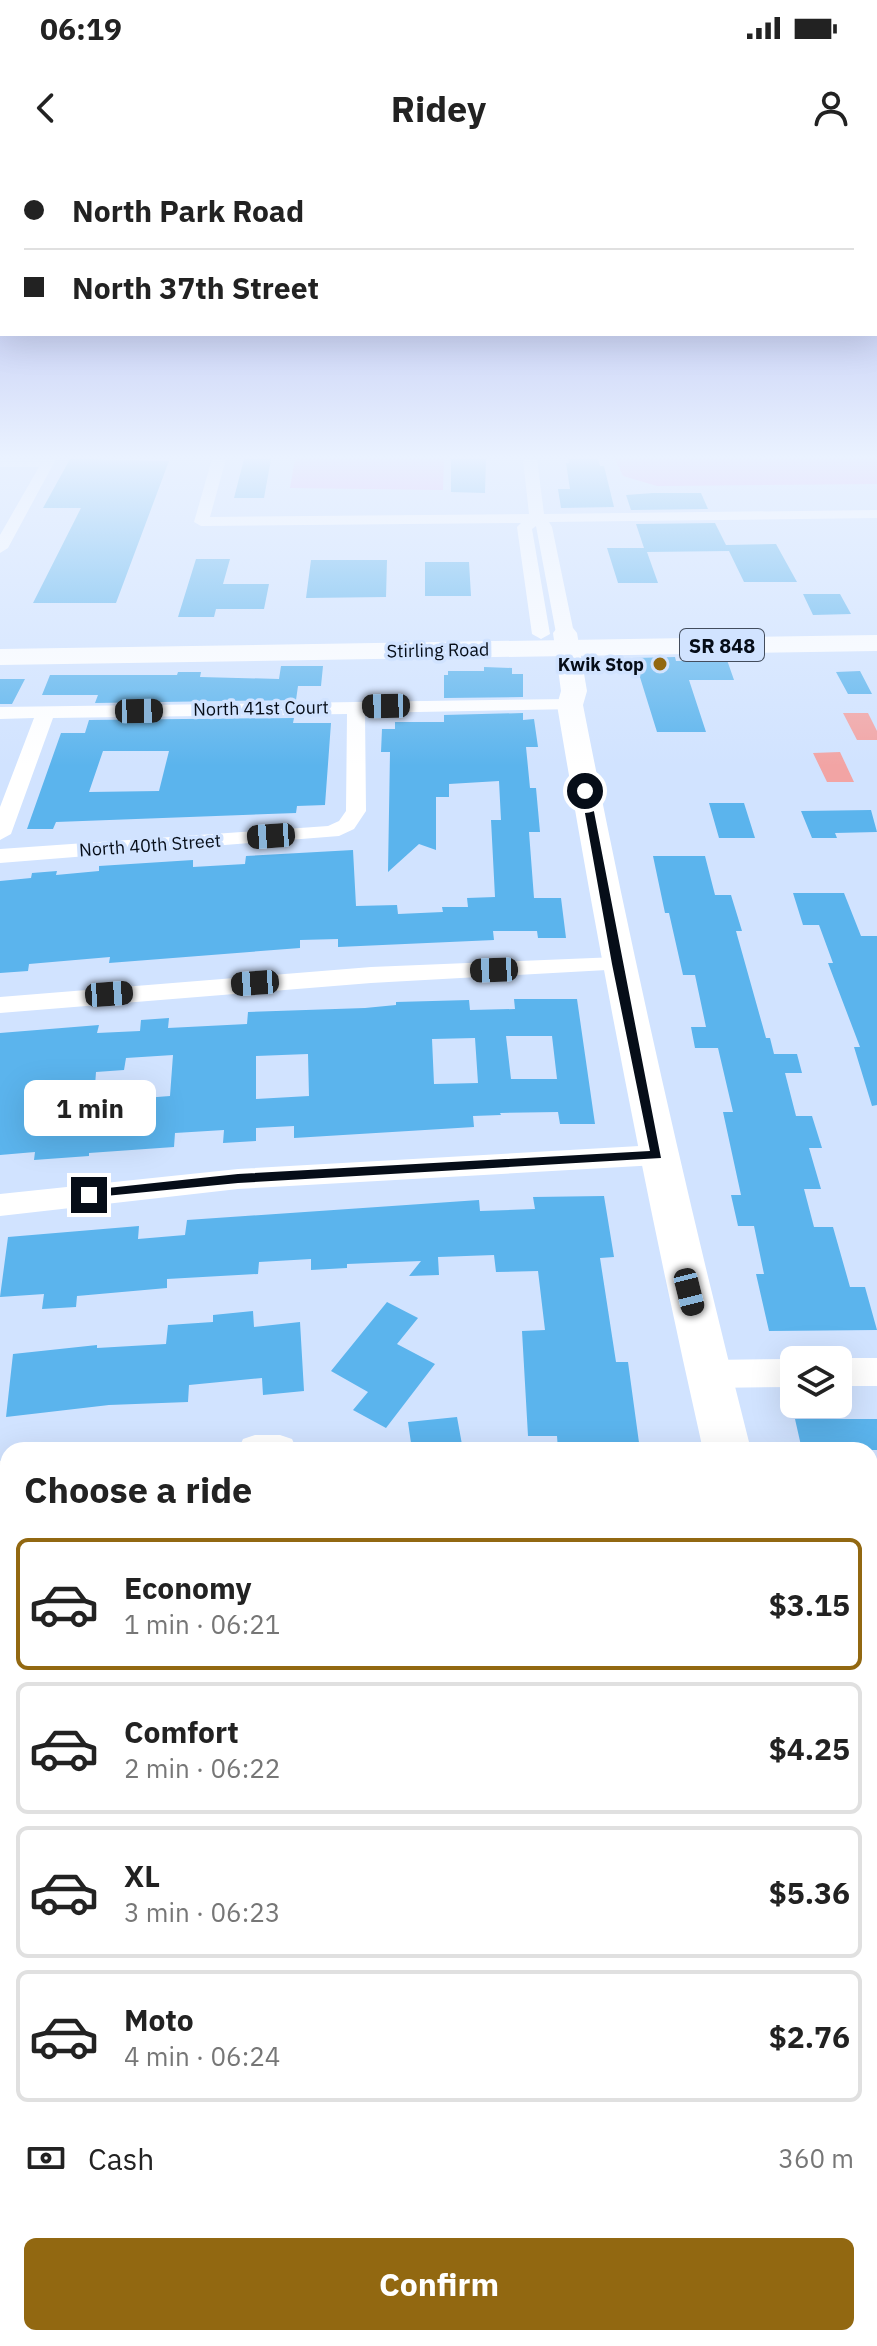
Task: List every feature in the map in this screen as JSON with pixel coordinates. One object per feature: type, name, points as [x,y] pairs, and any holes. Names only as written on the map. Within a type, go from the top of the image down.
[{"type":"main road","name":"Stirling Road","points":[[0,657],[877,629]]},
{"type":"main road","name":"Stirling Road","points":[[0,641],[877,643]]},
{"type":"street","points":[[531,561],[554,640]]},
{"type":"street","points":[[544,561],[552,564]]},
{"type":"street","points":[[551,561],[554,640],[551,691],[570,705],[617,964],[657,1155],[725,1442]]},
{"type":"street","name":"North 41st Court","points":[[0,713],[570,705]]},
{"type":"street","name":"North 40th Street","points":[[0,856],[332,832],[347,825],[356,811],[356,707]]},
{"type":"street","points":[[0,834],[46,712]]},
{"type":"street","points":[[0,1005],[356,976],[617,964]]},
{"type":"street","points":[[0,1205],[238,1179],[657,1155]]},
{"type":"street","points":[[852,1372],[877,1372]]},
{"type":"street","points":[[708,1374],[780,1373]]},
{"type":"shaded area","points":[[843,713],[868,713],[877,731],[877,740],[857,740]]},
{"type":"shaded area","points":[[840,752],[854,782],[827,782],[813,753]]},
{"type":"building","points":[[54,561],[132,561],[116,603],[33,603]]},
{"type":"building","points":[[195,561],[229,561],[223,584],[269,584],[264,609],[216,609],[214,617],[178,617]]},
{"type":"building","points":[[311,561],[387,561],[386,597],[306,598]]},
{"type":"building","points":[[611,561],[650,561],[658,583],[618,583]]},
{"type":"building","points":[[734,561],[785,561],[797,582],[744,582]]},
{"type":"building","points":[[425,562],[469,562],[471,596],[425,596]]},
{"type":"building","points":[[803,594],[840,594],[851,614],[813,615]]},
{"type":"building","points":[[675,657],[676,661],[727,660],[734,680],[689,680],[706,732],[657,732],[634,658]]},
{"type":"building","points":[[281,666],[323,666],[321,686],[298,686],[296,700],[95,703],[98,695],[42,695],[50,675],[177,675],[178,672],[201,672],[200,677],[279,679]]},
{"type":"building","points":[[484,667],[512,668],[512,674],[523,674],[523,697],[444,698],[444,675],[448,675],[448,671],[484,671]]},
{"type":"building","points":[[860,671],[872,694],[848,694],[836,672]]},
{"type":"building","points":[[0,679],[25,679],[12,704],[0,704]]},
{"type":"building","points":[[523,713],[523,720],[534,719],[538,747],[526,747],[530,788],[536,788],[540,832],[529,832],[534,898],[561,898],[566,938],[538,938],[537,931],[493,931],[494,940],[338,947],[338,939],[300,940],[300,948],[109,963],[110,957],[29,964],[28,971],[0,973],[0,881],[31,878],[32,873],[57,871],[56,875],[99,871],[99,866],[193,860],[193,867],[245,864],[246,856],[353,850],[356,906],[397,905],[398,914],[443,912],[442,907],[468,907],[467,898],[495,897],[491,820],[501,820],[499,781],[449,784],[449,797],[436,797],[436,850],[419,844],[388,872],[390,752],[381,752],[382,729],[395,729],[395,722],[444,722],[444,715]]},
{"type":"building","points":[[294,718],[293,723],[331,723],[325,805],[297,806],[296,813],[56,822],[53,829],[27,829],[61,733],[85,733],[89,720]],"holes":[[[103,751],[169,751],[159,791],[89,792]]]},
{"type":"building","points":[[709,803],[744,803],[755,838],[719,838]]},
{"type":"building","points":[[871,810],[877,832],[835,833],[837,838],[812,838],[801,811]]},
{"type":"building","points":[[653,856],[705,856],[715,895],[731,895],[742,931],[736,931],[766,1038],[770,1038],[774,1054],[797,1054],[802,1073],[785,1073],[796,1116],[812,1116],[822,1148],[809,1148],[821,1189],[804,1189],[814,1227],[833,1227],[850,1287],[865,1287],[877,1330],[769,1331],[756,1274],[764,1274],[754,1226],[738,1226],[731,1195],[741,1195],[723,1112],[733,1112],[718,1048],[695,1048],[691,1027],[706,1027],[695,975],[683,975]]},
{"type":"building","points":[[793,893],[844,893],[861,936],[877,936],[877,1105],[872,1106],[854,1047],[860,1047],[828,963],[833,963],[819,925],[803,925]]},
{"type":"building","points":[[514,999],[577,999],[595,1124],[560,1124],[558,1112],[500,1113],[473,1116],[474,1127],[294,1138],[294,1126],[256,1128],[256,1141],[223,1143],[224,1130],[175,1133],[174,1147],[34,1160],[35,1152],[0,1155],[0,1033],[99,1025],[97,1033],[140,1031],[141,1020],[169,1018],[168,1028],[247,1024],[248,1012],[365,1008],[396,1005],[396,1002],[469,1000],[470,1010],[515,1009]],"holes":[[[506,1036],[552,1036],[557,1079],[511,1079]],[[475,1038],[478,1083],[434,1084],[432,1039]],[[308,1054],[309,1096],[256,1099],[256,1056]],[[173,1055],[170,1096],[144,1098],[142,1110],[93,1113],[96,1072],[124,1070],[126,1058]]]},
{"type":"building","points":[[604,1196],[614,1257],[600,1258],[616,1362],[628,1362],[639,1442],[557,1442],[557,1436],[528,1436],[522,1331],[545,1330],[538,1271],[496,1272],[494,1255],[438,1257],[439,1275],[409,1276],[421,1261],[347,1264],[347,1268],[311,1270],[311,1259],[259,1262],[258,1274],[167,1279],[167,1288],[77,1296],[76,1307],[42,1309],[44,1294],[0,1297],[8,1237],[139,1226],[138,1239],[185,1235],[187,1220],[479,1200],[480,1211],[535,1209],[533,1197]]},
{"type":"building","points":[[387,1302],[418,1318],[397,1344],[435,1364],[386,1428],[353,1410],[368,1392],[331,1371]]},
{"type":"building","points":[[253,1311],[254,1327],[300,1322],[304,1391],[263,1395],[262,1378],[189,1385],[188,1402],[109,1405],[6,1417],[13,1354],[97,1345],[97,1348],[166,1344],[168,1325],[213,1322],[213,1315]]},
{"type":"building","points":[[457,1417],[462,1442],[411,1442],[408,1422]]},
{"type":"building","points":[[795,1419],[877,1419],[877,1442],[800,1442]]},
{"type":"place","name":"Kwik Stop","points":[[660,664]]},
{"type":"route","points":[[89,1195],[238,1179],[657,1155],[585,791]]}]
